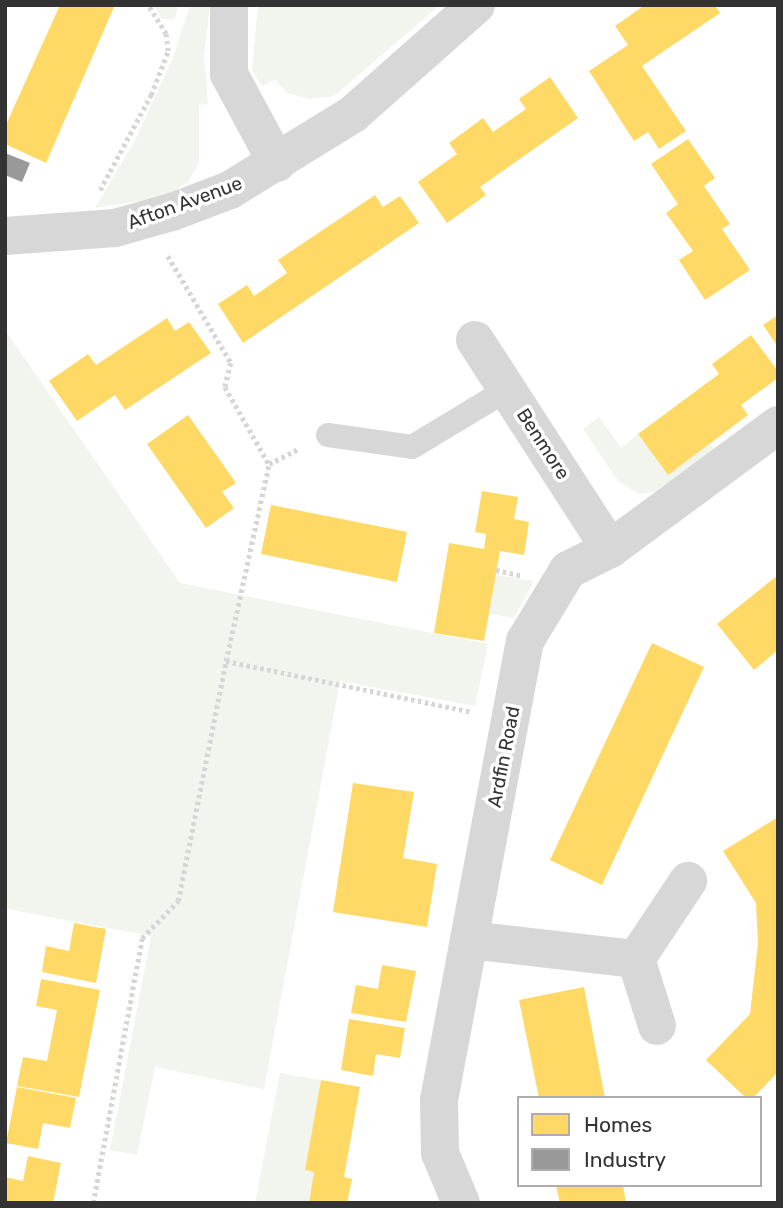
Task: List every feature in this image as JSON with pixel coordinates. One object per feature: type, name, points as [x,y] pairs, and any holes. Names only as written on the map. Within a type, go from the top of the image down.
[{"type":"street","points":[[229,5],[229,74],[277,163]]},
{"type":"street","name":"Afton Avenue","points":[[5,236],[115,228],[230,190],[353,114],[476,5]]},
{"type":"street","name":"Benmore","points":[[475,340],[610,549]]},
{"type":"street","name":"Ardfin Road","points":[[461,1203],[440,1153],[439,1100],[525,641],[568,570],[610,549],[778,425]]},
{"type":"street","points":[[636,959],[688,881]]},
{"type":"street","points":[[469,940],[636,959]]},
{"type":"street","points":[[636,959],[657,1026]]},
{"type":"lane","points":[[328,435],[412,447],[508,389]]},
{"type":"path","points":[[97,195],[151,95],[168,51],[166,34],[148,5]]},
{"type":"path","points":[[93,1203],[142,939],[178,901],[269,464],[225,387],[232,363],[146,219]]},
{"type":"path","points":[[269,464],[328,435]]},
{"type":"path","points":[[226,661],[510,720]]},
{"type":"shaded area","points":[[154,5],[178,5],[175,19],[162,19]]},
{"type":"shaded area","points":[[190,5],[210,5],[204,56],[208,104],[199,105],[199,163],[188,182],[164,197],[95,208],[134,142],[173,58]]},
{"type":"shaded area","points":[[258,5],[440,5],[334,96],[309,99],[287,93],[275,80],[262,86],[252,70]]},
{"type":"shaded area","points":[[5,330],[180,583],[488,644],[475,706],[340,681],[264,1089],[155,1067],[137,1155],[110,1150],[151,936],[7,909],[5,916]]},
{"type":"shaded area","points":[[599,417],[621,448],[638,434],[668,475],[710,444],[715,451],[654,492],[639,494],[618,481],[583,429]]},
{"type":"shaded area","points":[[495,575],[534,581],[514,618],[489,614]]},
{"type":"shaded area","points":[[280,1073],[321,1080],[305,1170],[314,1172],[309,1203],[255,1203]]},
{"type":"building: Homes","points":[[60,5],[115,5],[46,163],[5,144],[5,127]]},
{"type":"building: Homes","points":[[645,5],[715,5],[720,13],[642,66],[686,131],[659,149],[648,132],[634,141],[589,71],[628,45],[615,26]]},
{"type":"building: Homes","points":[[550,77],[578,118],[480,187],[486,195],[447,223],[418,182],[457,154],[449,143],[483,118],[493,132],[526,109],[519,99]]},
{"type":"building: Homes","points":[[688,139],[715,178],[704,186],[730,224],[722,229],[750,270],[705,300],[679,260],[693,251],[666,213],[678,204],[651,164]]},
{"type":"building: Homes","points":[[375,195],[383,207],[400,196],[419,223],[243,343],[218,304],[247,285],[254,296],[287,273],[278,260]]},
{"type":"building: Homes","points":[[778,315],[778,347],[763,325]]},
{"type":"building: Homes","points":[[167,318],[175,331],[189,322],[211,353],[125,410],[115,395],[77,421],[49,381],[88,354],[96,365]]},
{"type":"building: Homes","points":[[751,335],[778,371],[778,378],[741,405],[748,415],[668,475],[638,434],[719,374],[712,364]]},
{"type":"building: Homes","points":[[188,415],[236,483],[222,492],[234,508],[206,528],[147,444]]},
{"type":"building: Homes","points":[[482,491],[518,497],[514,519],[529,522],[524,555],[500,551],[484,641],[434,633],[449,543],[484,549],[486,534],[475,532]]},
{"type":"building: Homes","points":[[271,505],[407,532],[397,582],[261,554]]},
{"type":"building: Homes","points":[[778,575],[778,650],[754,670],[717,624]]},
{"type":"building: Homes","points":[[652,643],[704,667],[602,885],[550,860]]},
{"type":"building: Homes","points":[[353,783],[414,792],[403,858],[437,864],[427,927],[333,912]]},
{"type":"building: Homes","points":[[778,817],[778,1072],[755,1096],[744,1096],[706,1060],[750,1014],[758,943],[756,903],[723,851]]},
{"type":"building: Homes","points":[[74,923],[106,929],[96,983],[42,972],[46,946],[69,951]]},
{"type":"building: Homes","points":[[382,965],[416,971],[406,1022],[351,1013],[356,985],[378,989]]},
{"type":"building: Homes","points":[[41,979],[100,990],[79,1097],[17,1086],[23,1057],[47,1061],[57,1010],[36,1006]]},
{"type":"building: Homes","points":[[584,987],[605,1096],[539,1096],[519,1000]]},
{"type":"building: Homes","points":[[349,1019],[405,1028],[400,1058],[376,1054],[373,1076],[341,1070]]},
{"type":"building: Homes","points":[[321,1080],[360,1087],[344,1177],[352,1179],[347,1203],[309,1203],[314,1172],[305,1170]]},
{"type":"building: Homes","points":[[17,1087],[76,1098],[70,1128],[43,1123],[38,1149],[6,1143]]},
{"type":"building: Homes","points":[[28,1156],[61,1163],[53,1203],[5,1203],[5,1177],[23,1181]]},
{"type":"building: Homes","points":[[556,1187],[623,1187],[626,1203],[560,1203]]},
{"type":"building: Industry","points":[[5,153],[30,163],[22,182],[5,175]]}]
